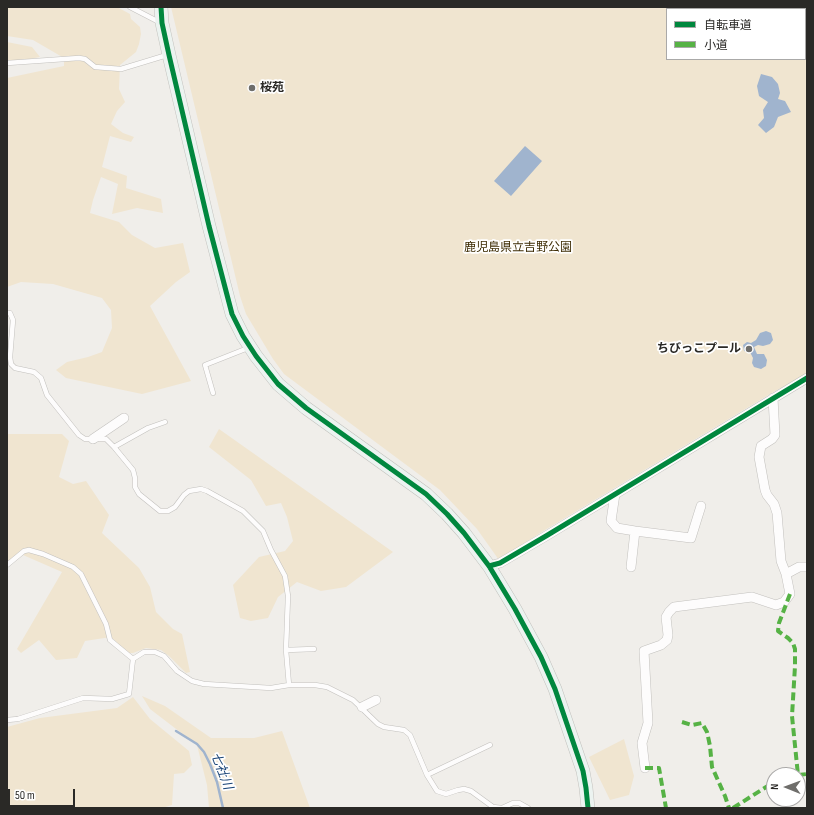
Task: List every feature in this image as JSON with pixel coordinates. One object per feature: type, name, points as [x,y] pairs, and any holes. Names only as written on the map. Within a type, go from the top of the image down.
[{"type":"street","points":[[161,7],[162,23],[169,55],[224,287],[232,314],[249,347],[278,384],[306,408],[426,494],[464,533],[489,566],[516,609],[541,657],[555,689],[583,771],[588,808]]},
{"type":"street","points":[[489,566],[500,563],[807,378]]},
{"type":"street","points":[[645,768],[642,743],[648,723],[644,651],[661,645],[667,640],[668,635],[666,617],[669,612],[674,607],[752,597],[776,605],[784,602],[790,594],[786,574],[781,561],[777,513],[774,504],[765,490],[759,457],[760,446],[775,436],[773,398]]},
{"type":"street","points":[[93,440],[124,418]]},
{"type":"street","points":[[615,494],[611,521],[617,528],[635,531],[692,538],[701,506]]},
{"type":"street","points":[[631,567],[635,531]]},
{"type":"street","points":[[786,574],[799,567],[807,567]]},
{"type":"street","points":[[362,707],[376,700]]},
{"type":"lane","points":[[130,7],[162,23]]},
{"type":"lane","points":[[7,63],[79,58],[95,67],[121,69],[169,55]]},
{"type":"lane","points":[[7,312],[10,313],[13,320],[10,357],[12,364],[15,368],[34,372],[42,378],[47,395],[79,435],[85,439],[106,439],[114,447],[133,470],[135,487],[139,494],[160,511],[168,512],[189,491],[207,491],[243,511],[263,531],[285,576],[288,596],[286,650],[289,685]]},
{"type":"lane","points":[[213,393],[205,365],[249,347]]},
{"type":"lane","points":[[114,447],[148,428],[165,422]]},
{"type":"lane","points":[[7,565],[24,551],[29,550],[43,554],[73,567],[81,574],[106,624],[110,640],[133,659]]},
{"type":"lane","points":[[286,650],[314,649]]},
{"type":"lane","points":[[133,659],[144,652],[155,652],[164,656],[177,671],[192,681],[204,684],[270,688],[289,685],[315,685],[327,688],[353,700],[378,724],[384,727],[404,730],[410,734],[427,775],[437,791],[446,794],[464,789],[471,791],[493,807],[502,808],[513,803],[519,803],[528,808]]},
{"type":"lane","points":[[7,720],[18,719],[83,698],[112,699],[129,694],[133,659]]},
{"type":"lane","points":[[427,775],[490,745]]},
{"type":"green space","points":[[7,7],[117,7],[130,14],[131,19],[140,27],[141,34],[136,52],[120,65],[119,89],[125,102],[117,111],[111,124],[123,133],[134,137],[131,142],[110,136],[102,167],[127,176],[126,188],[161,199],[163,213],[137,208],[112,214],[118,184],[101,177],[90,213],[119,222],[132,235],[155,248],[183,243],[190,272],[176,282],[150,306],[191,381],[142,394],[66,378],[56,370],[67,362],[102,352],[112,328],[111,310],[102,298],[53,284],[21,282],[7,287],[7,78],[64,66],[64,58],[33,40],[7,36]]},
{"type":"green space","name":"鹿児島県立吉野公園","points":[[171,7],[807,7],[807,374],[775,391],[540,533],[499,560],[477,529],[440,490],[284,374],[273,359],[246,314],[240,296]]},
{"type":"green space","points":[[7,42],[32,47],[40,57],[7,63]]},
{"type":"green space","points":[[219,429],[393,552],[346,587],[321,591],[297,582],[278,597],[268,618],[251,621],[240,618],[233,585],[259,557],[285,551],[293,541],[287,517],[281,503],[266,506],[251,480],[209,447]]},
{"type":"green space","points":[[7,434],[62,434],[69,441],[59,477],[73,484],[86,481],[109,515],[102,533],[139,568],[150,587],[156,612],[173,629],[182,634],[190,672],[186,673],[161,650],[146,648],[133,653],[128,653],[111,637],[85,641],[77,658],[56,660],[39,640],[21,653],[17,649],[62,572],[23,555],[7,566]]},
{"type":"green space","points":[[142,696],[165,706],[211,738],[254,738],[282,731],[310,808],[209,808],[207,785],[197,745],[150,709]]},
{"type":"green space","points":[[133,697],[150,719],[189,751],[192,765],[184,773],[174,774],[172,805],[162,808],[7,808],[7,727],[40,718],[117,708]]},
{"type":"green space","points":[[624,739],[634,776],[629,795],[610,800],[589,757]]},
{"type":"water","points":[[761,74],[772,77],[778,84],[780,93],[778,99],[785,101],[791,112],[778,117],[774,127],[766,133],[758,125],[764,118],[763,110],[768,102],[759,96],[757,86]]},
{"type":"water","points":[[525,146],[542,161],[511,196],[494,181]]},
{"type":"water","name":"ちびっこプール","points":[[766,331],[771,333],[773,340],[770,344],[763,346],[758,345],[754,347],[757,354],[764,354],[767,360],[766,366],[761,369],[754,367],[752,363],[753,358],[750,352],[744,351],[743,345],[747,342],[751,343],[756,340],[760,333]]},
{"type":"waterway","name":"七社川","points":[[176,731],[197,744],[204,752],[217,782],[223,808]]},
{"type":"marked path","points":[[790,594],[779,623],[778,631],[793,643],[795,649],[792,716],[797,767]]},
{"type":"marked path","points":[[682,722],[692,725],[702,723],[707,732],[712,767],[729,808]]},
{"type":"marked path","points":[[645,768],[659,768],[666,808]]},
{"type":"marked path","points":[[733,808],[766,787]]},
{"type":"cycle path","points":[[161,7],[162,23],[169,55],[209,226],[232,314],[243,336],[256,356],[278,384],[306,408],[426,494],[464,533],[489,566],[515,609],[541,657],[555,689],[583,771],[588,808]]},
{"type":"cycle path","points":[[489,566],[500,563],[546,536],[807,378]]},
{"type":"place","name":"桜苑","points":[[252,88]]},
{"type":"place","name":"ちびっこプール","points":[[749,349]]}]
